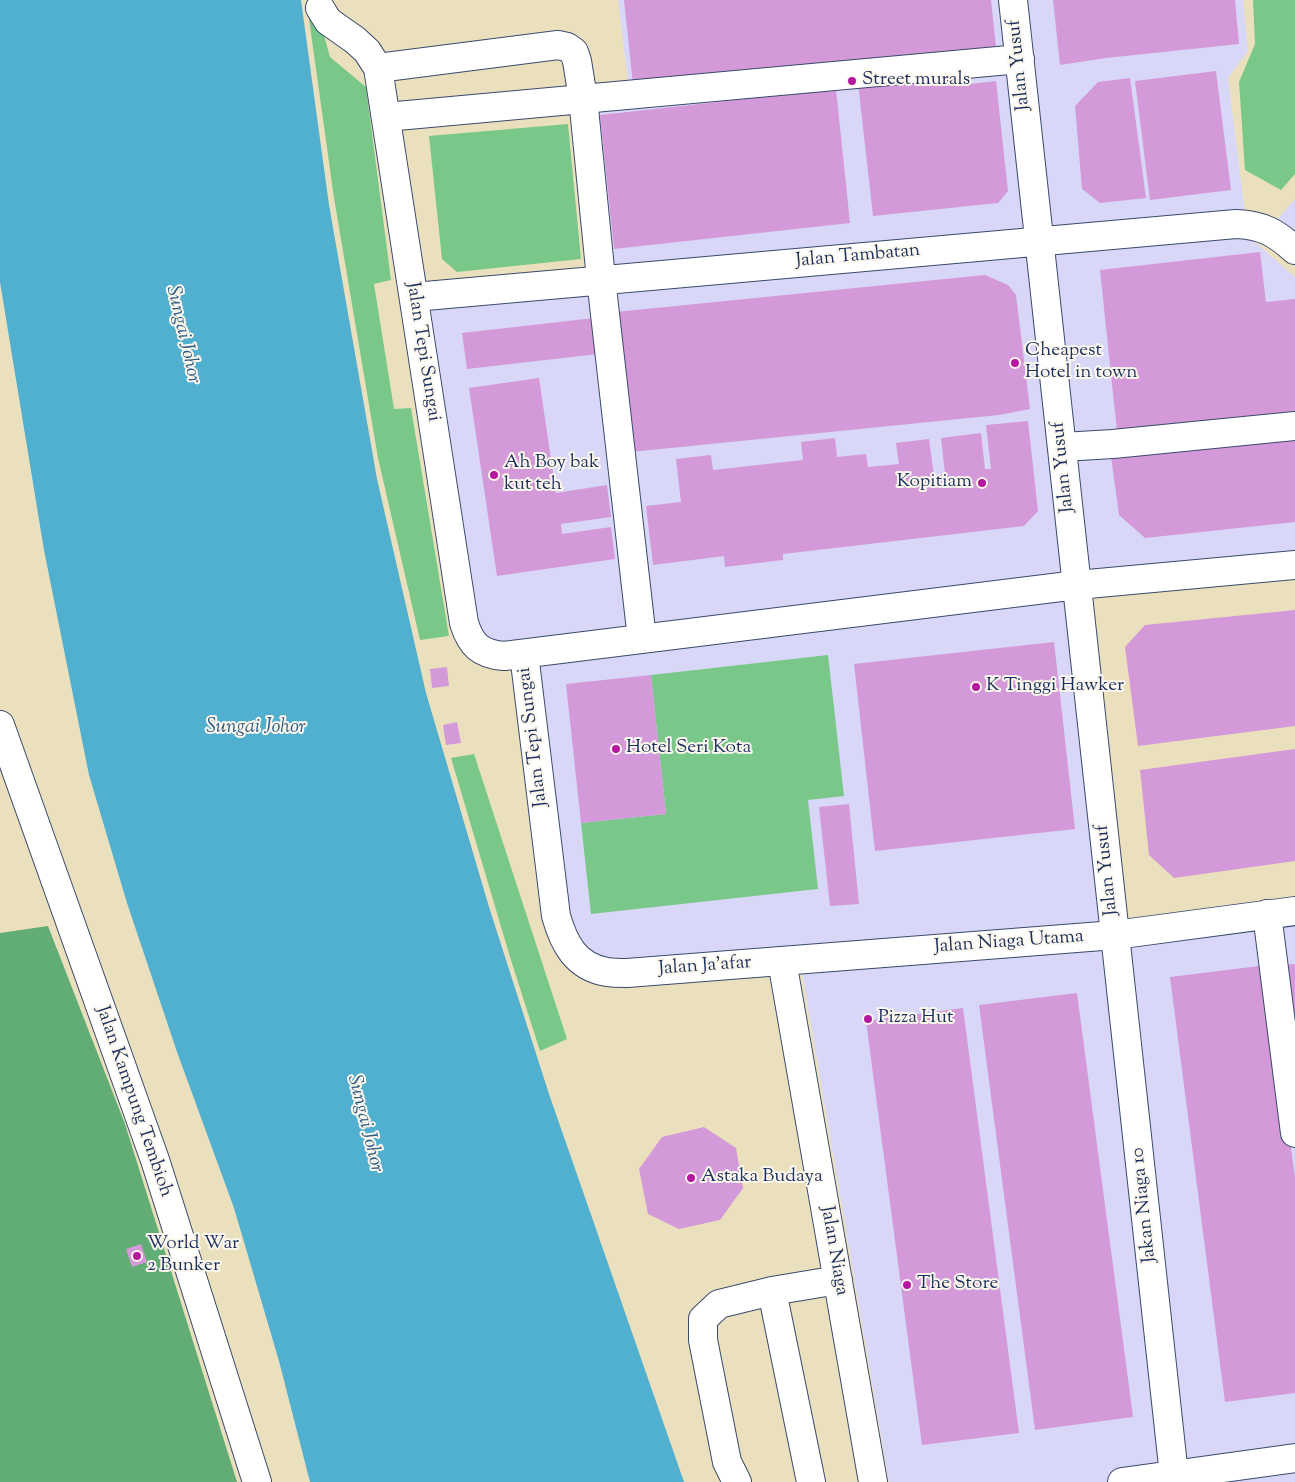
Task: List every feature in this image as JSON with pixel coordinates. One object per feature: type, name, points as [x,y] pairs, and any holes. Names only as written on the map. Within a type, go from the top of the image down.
[{"type":"street","name":"Jalan Yusuf","points":[[1013,0],[1115,934]]},
{"type":"street","points":[[320,8],[328,22],[368,51],[378,68],[558,45],[567,47],[574,52],[583,98],[600,279],[642,639]]},
{"type":"street","points":[[386,117],[1020,60]]},
{"type":"street","name":"Jalan Tepi Sungai","points":[[378,68],[464,623],[468,635],[475,645],[485,652],[504,656],[524,654],[556,916],[562,936],[572,953],[588,965],[606,972],[627,973]]},
{"type":"street","name":"Jalan Tambatan","points":[[414,297],[600,279],[1246,224],[1274,234],[1295,250]]},
{"type":"street","points":[[1062,447],[1114,444],[1295,426]]},
{"type":"street","points":[[524,654],[1077,585],[1295,565]]},
{"type":"street","name":"Jalan Kampung Tembioh","points":[[0,728],[154,1160],[257,1482]]},
{"type":"street","name":"Jalan Niaga Utama","points":[[782,961],[1115,934],[1295,911]]},
{"type":"street","points":[[1267,914],[1295,1133]]},
{"type":"street","name":"Jakan Niaga 10","points":[[1115,934],[1174,1475]]},
{"type":"street","name":"Jalan Ja'afar","points":[[627,973],[782,961]]},
{"type":"street","name":"Jalan Niaga","points":[[782,961],[873,1482]]},
{"type":"street","points":[[737,1482],[727,1462],[703,1340],[704,1319],[718,1304],[772,1291],[838,1280]]},
{"type":"street","points":[[772,1291],[811,1482]]},
{"type":"street","points":[[1122,1482],[1295,1458]]},
{"type":"shaded area","points":[[618,0],[1243,0],[1248,51],[1228,78],[1248,236],[1295,277],[1295,566],[1091,595],[1126,922],[628,963],[594,957],[569,928],[534,641],[495,645],[483,638],[476,625],[465,567],[430,307],[594,291],[578,112],[631,106]]},
{"type":"shaded area","points":[[1295,199],[1295,266],[1262,237]]},
{"type":"shaded area","points":[[1295,923],[1295,1482],[889,1482],[802,972]]},
{"type":"green space","points":[[1253,0],[1295,0],[1295,174],[1281,190],[1245,170],[1239,82],[1255,44]]},
{"type":"green space","points":[[319,18],[330,57],[366,87],[391,280],[374,284],[394,409],[411,408],[449,636],[420,640],[378,458],[334,198],[309,19]]},
{"type":"green space","points":[[568,124],[581,259],[457,272],[442,259],[429,136]]},
{"type":"green space","points":[[828,655],[844,796],[808,800],[818,889],[591,914],[581,823],[666,814],[651,675]]},
{"type":"green space","points":[[474,754],[567,1039],[540,1051],[451,758]]},
{"type":"green space","points":[[48,926],[125,1124],[237,1482],[0,1482],[0,933]]},
{"type":"water","name":"Sungai Johor","points":[[0,0],[301,0],[329,205],[377,479],[426,693],[489,907],[549,1094],[684,1482],[310,1482],[279,1361],[234,1208],[177,1052],[127,903],[89,775],[44,550],[0,282]]},
{"type":"building","points":[[624,0],[991,0],[996,47],[633,85]]},
{"type":"building","points":[[1053,0],[1235,0],[1239,44],[1106,58],[1060,65]]},
{"type":"building","points":[[968,71],[970,84],[996,81],[1008,191],[998,203],[873,216],[858,83]]},
{"type":"building","points":[[1216,71],[1231,190],[1150,200],[1135,81]]},
{"type":"building","points":[[1130,78],[1146,198],[1100,203],[1082,189],[1075,106],[1098,82]]},
{"type":"building","points":[[836,89],[850,223],[614,249],[600,115]]},
{"type":"building","points":[[1260,252],[1266,302],[1295,299],[1295,422],[1118,441],[1100,270]]},
{"type":"building","points":[[985,275],[1008,285],[1016,295],[1030,409],[999,415],[631,452],[616,312]]},
{"type":"building","points":[[594,318],[598,354],[467,369],[462,333]]},
{"type":"building","points":[[539,378],[556,493],[607,485],[611,517],[561,524],[562,534],[611,527],[615,559],[497,576],[469,388]]},
{"type":"building","points":[[1028,421],[1038,511],[1024,526],[783,554],[783,560],[725,567],[724,556],[653,565],[646,506],[681,502],[676,459],[711,455],[713,470],[803,460],[801,442],[835,438],[837,457],[866,454],[868,467],[899,464],[896,443],[929,439],[934,476],[945,474],[941,438],[981,433],[985,469],[991,469],[986,425]]},
{"type":"building","points":[[1295,429],[1295,522],[1145,538],[1119,515],[1110,449]]},
{"type":"building","points":[[1295,610],[1295,726],[1138,746],[1125,647],[1145,625]]},
{"type":"building","points":[[1054,642],[1075,829],[875,851],[854,664]]},
{"type":"building","points":[[447,667],[449,686],[432,688],[430,669]]},
{"type":"building","name":"Hotel Seri Kota","points":[[651,675],[666,814],[581,823],[566,684]]},
{"type":"building","points":[[457,722],[461,743],[446,745],[443,725]]},
{"type":"building","points":[[1295,749],[1295,861],[1174,878],[1149,855],[1140,770]]},
{"type":"building","points":[[849,804],[859,904],[830,906],[819,807]]},
{"type":"building","points":[[1295,964],[1295,1067],[1281,965]]},
{"type":"building","points":[[1267,965],[1295,1178],[1295,1393],[1225,1402],[1170,977]]},
{"type":"building","points":[[1077,993],[1133,1417],[1035,1430],[979,1005]]},
{"type":"building","points":[[963,1008],[1019,1433],[922,1445],[866,1021]]},
{"type":"building","name":"Astaka Budaya","points":[[704,1127],[736,1148],[743,1188],[720,1220],[679,1229],[648,1214],[639,1169],[662,1137]]},
{"type":"building","name":"World War 2 Bunker","points":[[141,1244],[147,1262],[132,1267],[126,1249]]},
{"type":"place","name":"Street murals","points":[[852,81]]},
{"type":"place","name":"Cheapest Hotel in town","points":[[1015,363]]},
{"type":"place","name":"Ah Boy bak kut teh","points":[[494,475]]},
{"type":"place","name":"Kopitiam","points":[[982,483]]},
{"type":"place","name":"K Tinggi Hawker","points":[[976,687]]},
{"type":"place","name":"Hotel Seri Kota","points":[[616,749]]},
{"type":"place","name":"Pizza Hut","points":[[868,1019]]},
{"type":"place","name":"Astaka Budaya","points":[[691,1178]]},
{"type":"place","name":"World War 2 Bunker","points":[[137,1256]]},
{"type":"place","name":"The Store","points":[[907,1285]]}]
